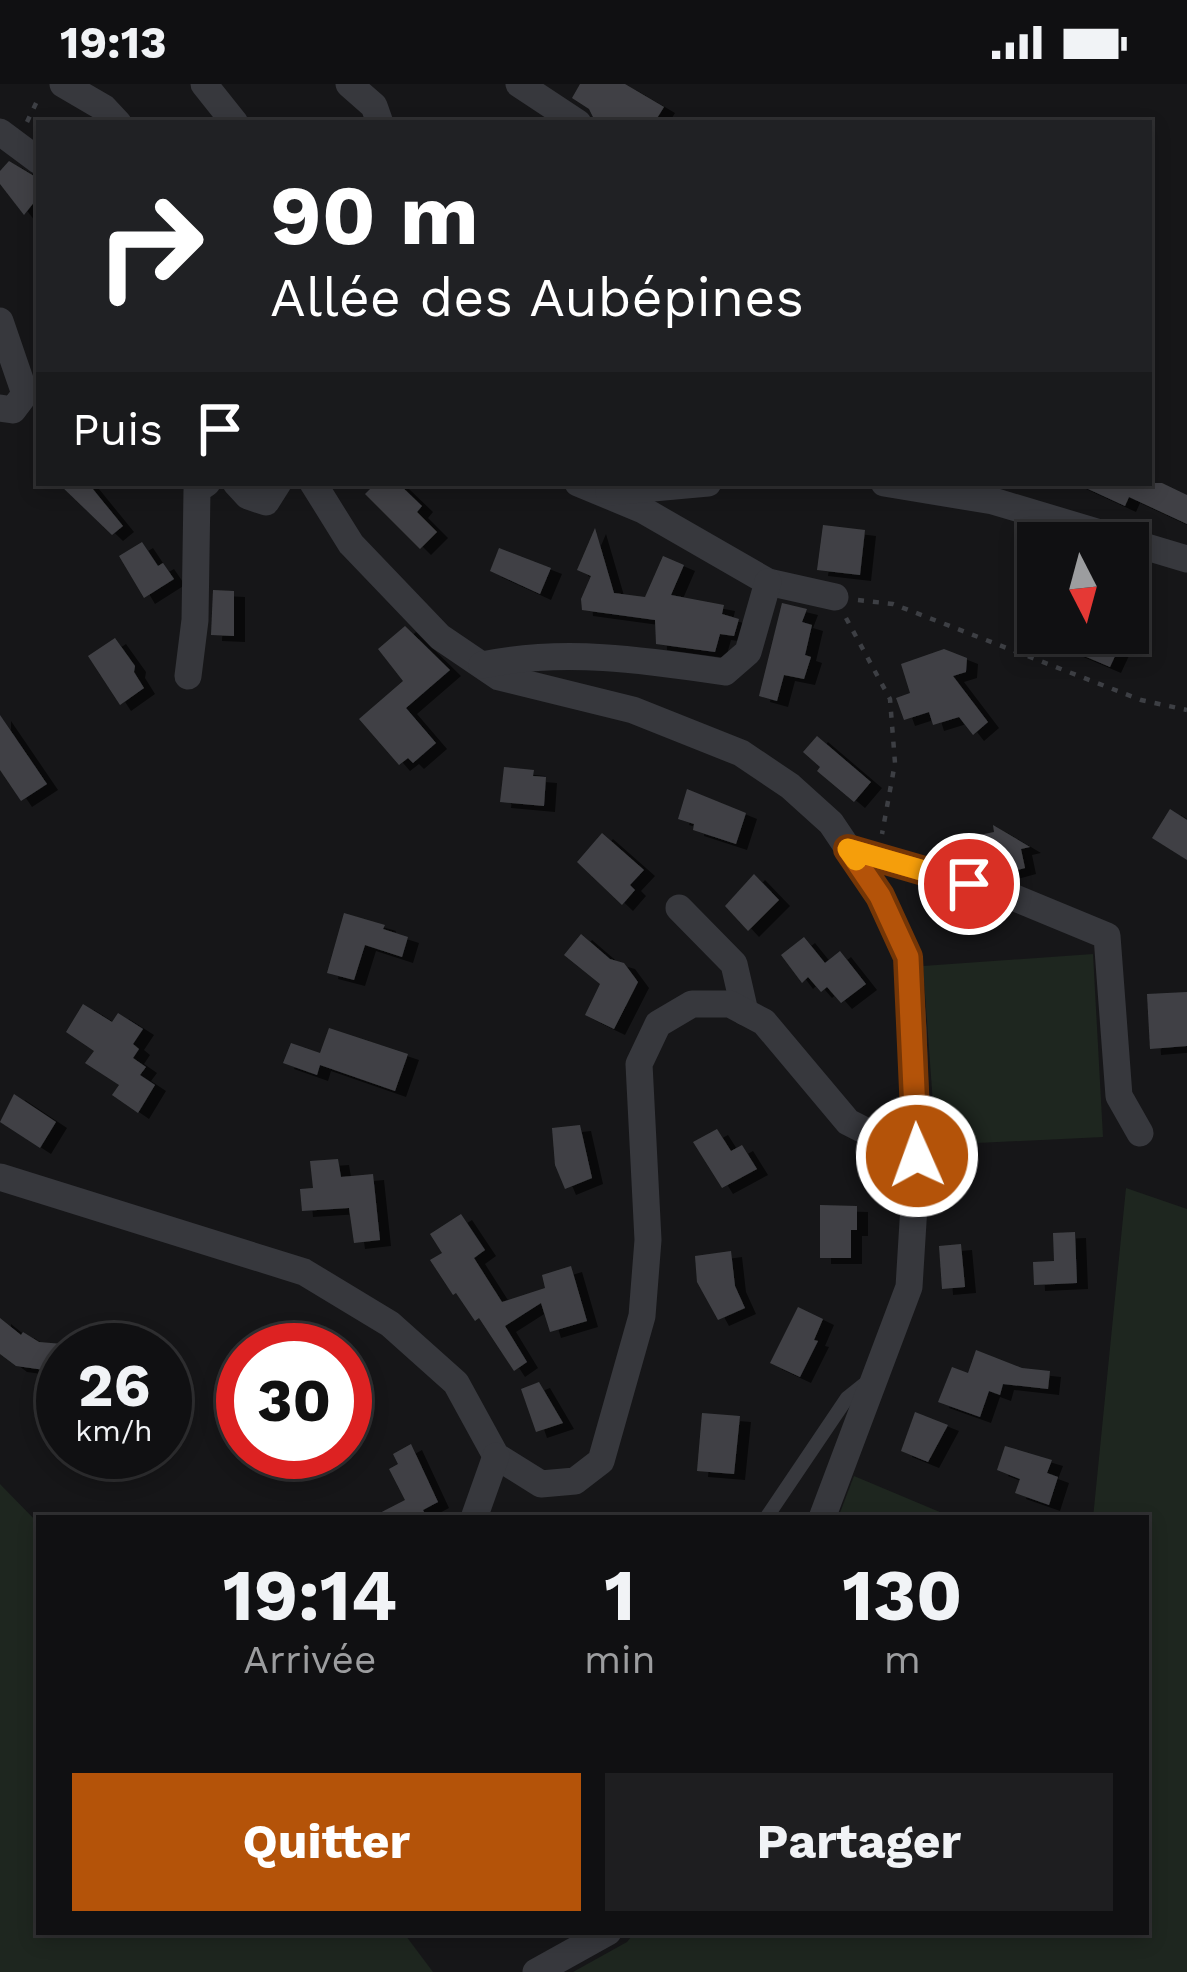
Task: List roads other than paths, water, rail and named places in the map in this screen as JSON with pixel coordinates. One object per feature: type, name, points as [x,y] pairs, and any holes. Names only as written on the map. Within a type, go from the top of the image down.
[{"type":"street","points":[[63,84],[115,120]]},
{"type":"street","points":[[204,84],[234,120]]},
{"type":"street","points":[[349,84],[374,106],[379,120]]},
{"type":"street","points":[[519,84],[573,120]]},
{"type":"street","points":[[0,131],[36,159]]},
{"type":"street","points":[[0,321],[13,401]]},
{"type":"street","points":[[188,676],[195,620],[196,490],[202,486]]},
{"type":"street","points":[[239,486],[248,496],[266,502],[276,486]]},
{"type":"street","points":[[316,486],[351,544],[440,637],[499,677],[633,710],[741,753],[790,785],[831,823],[880,896],[908,957],[917,1156],[909,1287],[823,1515]]},
{"type":"street","points":[[591,488],[636,486]]},
{"type":"street","points":[[902,486],[994,501],[1187,559]]},
{"type":"street","points":[[591,488],[644,510],[768,582],[835,597]]},
{"type":"street","points":[[482,665],[520,657],[629,657],[725,671],[748,652],[768,582]]},
{"type":"street","points":[[848,849],[1015,898],[1107,935],[1119,1096],[1140,1133]]},
{"type":"street","points":[[679,908],[734,964],[745,1012]]},
{"type":"street","points":[[0,1177],[304,1272],[390,1324],[456,1383],[496,1456],[541,1484],[575,1481],[601,1461],[642,1316],[648,1240],[639,1064],[658,1024],[692,1004],[730,1004],[764,1022],[848,1122],[917,1156]]},
{"type":"street","points":[[476,1515],[496,1456]]},
{"type":"street","points":[[536,1972],[603,1935]]},
{"type":"lane","points":[[768,1515],[848,1398],[876,1375]]}]
